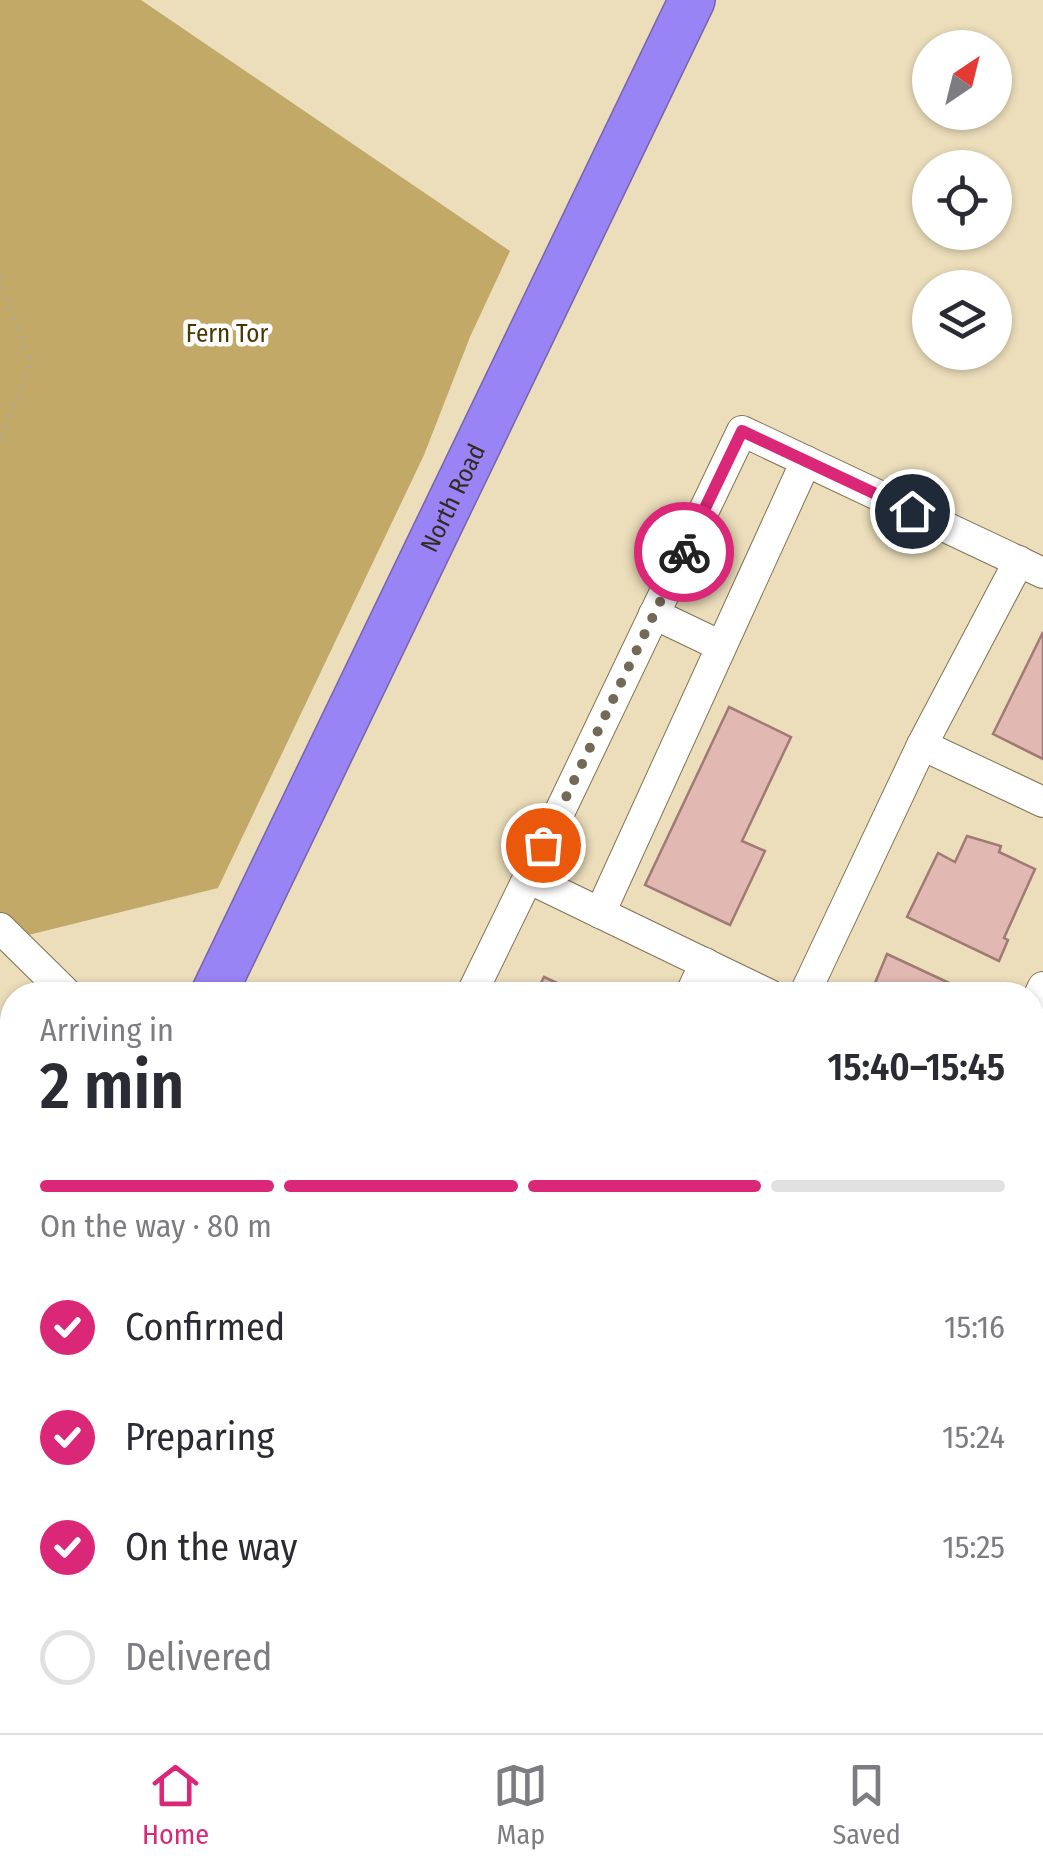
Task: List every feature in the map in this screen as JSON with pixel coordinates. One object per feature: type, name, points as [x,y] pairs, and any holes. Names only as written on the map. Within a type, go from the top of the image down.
[{"type":"highway","name":"North Road","points":[[219,982],[692,0]]},
{"type":"lane","points":[[477,982],[742,431],[1031,567],[922,745],[810,982]]},
{"type":"lane","points":[[600,913],[806,461]]},
{"type":"lane","points":[[654,614],[722,646]]},
{"type":"lane","points":[[922,745],[1043,802]]},
{"type":"lane","points":[[528,878],[743,982]]},
{"type":"lane","points":[[0,928],[55,982]]},
{"type":"lane","points":[[696,982],[704,963]]},
{"type":"path","points":[[0,277],[31,365],[0,442]]},
{"type":"green space","name":"Fern Tor","points":[[0,0],[141,0],[510,251],[470,337],[424,455],[218,888],[0,942]]},
{"type":"building","points":[[1043,632],[1043,759],[993,734]]},
{"type":"building","points":[[729,707],[791,737],[742,841],[765,851],[730,925],[645,885]]},
{"type":"building","points":[[967,836],[1001,846],[999,852],[1035,869],[1004,938],[1008,940],[999,961],[907,917],[938,853],[955,862]]},
{"type":"building","points":[[887,954],[947,982],[875,982]]},
{"type":"way so far","points":[[543,845],[684,552]]},
{"type":"route","points":[[684,552],[742,431],[912,511]]}]
